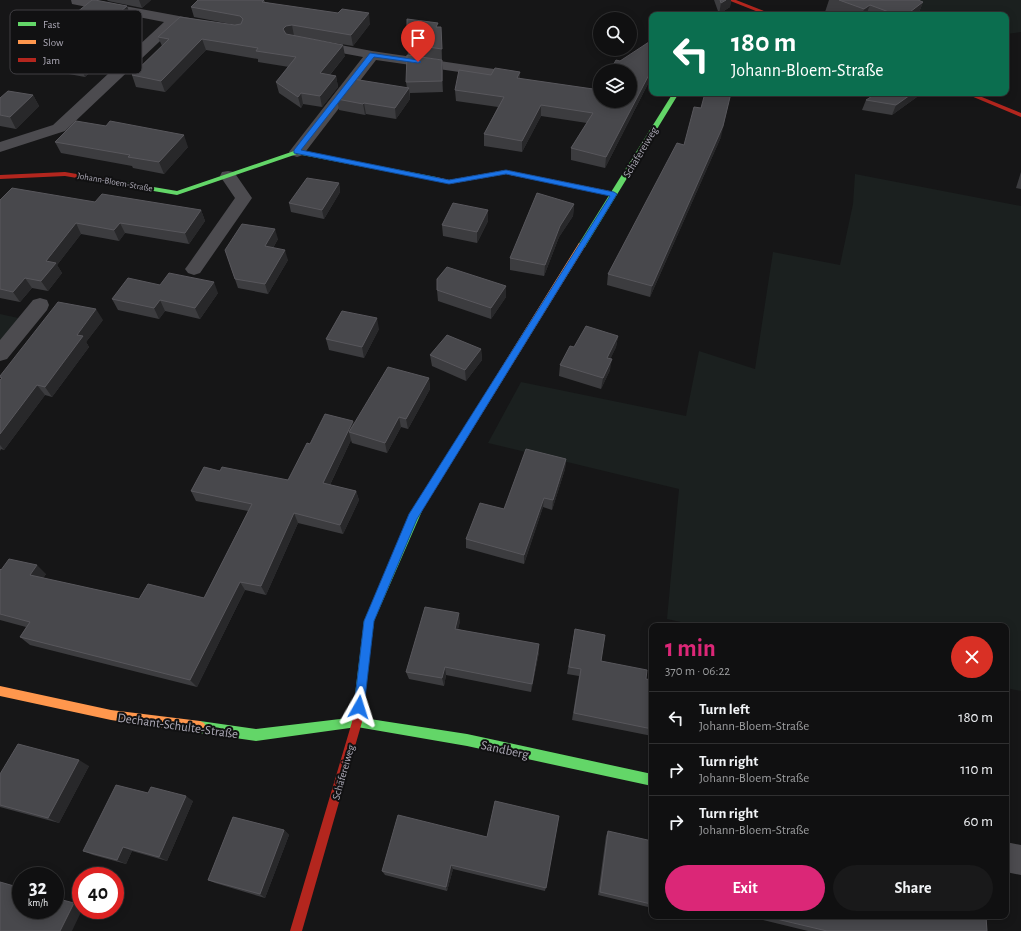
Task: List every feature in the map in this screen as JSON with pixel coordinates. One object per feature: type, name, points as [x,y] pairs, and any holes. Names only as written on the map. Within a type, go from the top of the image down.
[{"type":"street","points":[[731,0],[761,12]]},
{"type":"street","points":[[77,1],[123,10]]},
{"type":"street","points":[[142,14],[217,27]]},
{"type":"street","points":[[142,50],[174,20]]},
{"type":"street","points":[[302,42],[494,74]]},
{"type":"street","points":[[372,54],[297,152],[449,182],[506,172],[614,194]]},
{"type":"street","points":[[0,147],[59,128],[116,74]]},
{"type":"street","name":"Schäfereiweg","points":[[296,931],[357,722],[369,621],[413,517],[674,96]]},
{"type":"street","points":[[974,96],[1021,115]]},
{"type":"street","name":"Johann-Bloem-Straße","points":[[0,178],[66,174],[177,192],[297,152]]},
{"type":"street","points":[[194,269],[244,198],[228,176]]},
{"type":"street","points":[[0,354],[40,305]]},
{"type":"street","name":"Dechant-Schulte-Straße","points":[[0,691],[111,715],[256,735],[357,722]]},
{"type":"street","name":"Sandberg","points":[[357,722],[467,740],[649,779]]},
{"type":"street","points":[[1009,858],[1021,860]]},
{"type":"shaded area","points":[[907,0],[1021,0],[1021,32],[1009,34],[1009,12],[917,12]]},
{"type":"shaded area","points":[[855,174],[1021,206],[1021,691],[1009,689],[1009,623],[685,623],[667,619],[679,489],[488,443],[521,382],[686,416],[699,351],[755,369],[773,252],[840,265],[853,204]]},
{"type":"shaded area","points":[[0,314],[23,319],[0,347]]},
{"type":"building","points":[[92,0],[127,6],[122,10],[80,10]]},
{"type":"building","points":[[198,0],[264,0],[262,2],[338,13],[342,9],[369,13],[351,35],[292,25],[286,26],[283,29],[286,34],[343,45],[320,73],[336,76],[320,96],[301,93],[298,97],[276,82],[296,57],[256,51],[258,48],[202,39],[161,81],[132,75],[142,74],[142,65],[169,39],[158,37],[180,17],[235,25],[241,24],[243,19],[240,16],[191,7]]},
{"type":"building","points":[[839,0],[918,0],[923,2],[910,12],[889,12],[870,5],[864,9]]},
{"type":"building","points":[[407,19],[438,23],[436,27],[441,27],[442,49],[407,44]]},
{"type":"building","points":[[649,42],[649,75],[637,98],[637,64],[614,64],[616,60],[620,61],[628,56],[637,56],[637,50]]},
{"type":"building","points":[[407,55],[442,60],[442,81],[406,82]]},
{"type":"building","points":[[495,68],[520,72],[517,78],[593,89],[593,108],[632,108],[606,157],[571,148],[593,113],[541,105],[522,141],[484,134],[504,97],[455,90],[459,70],[491,75]]},
{"type":"building","points":[[353,79],[409,88],[395,108],[337,99]]},
{"type":"building","points":[[8,91],[33,95],[10,117],[0,115],[0,98]]},
{"type":"building","points":[[704,96],[730,96],[723,126],[652,286],[608,274],[677,143],[684,145],[694,107],[701,108]]},
{"type":"building","points":[[872,96],[909,96],[896,105],[866,100]]},
{"type":"building","points":[[76,121],[106,126],[110,121],[184,135],[159,162],[128,157],[130,155],[55,142]]},
{"type":"building","points":[[307,178],[339,183],[322,210],[289,203]]},
{"type":"building","points":[[12,188],[95,202],[102,194],[201,210],[185,233],[120,223],[114,230],[76,223],[46,261],[56,263],[41,281],[25,278],[13,292],[0,289],[0,200]]},
{"type":"building","points":[[537,193],[574,204],[560,226],[545,265],[510,258]]},
{"type":"building","points":[[453,203],[488,210],[477,232],[442,225]]},
{"type":"building","points":[[242,224],[275,229],[265,246],[285,250],[265,284],[235,279],[225,250]]},
{"type":"building","points":[[447,267],[506,286],[491,308],[437,290],[437,279]]},
{"type":"building","points":[[169,273],[214,282],[195,308],[160,300],[154,308],[112,299],[128,278],[160,285]]},
{"type":"building","points":[[58,302],[96,309],[77,335],[83,336],[45,387],[37,385],[0,434],[0,380],[2,378],[0,376]]},
{"type":"building","points":[[342,311],[377,318],[362,347],[326,339]]},
{"type":"building","points":[[586,326],[618,336],[607,358],[612,359],[603,378],[560,365],[570,346],[574,347]]},
{"type":"building","points":[[447,335],[481,349],[465,370],[430,355]]},
{"type":"building","points":[[388,367],[429,378],[406,419],[399,417],[385,443],[349,432]]},
{"type":"building","points":[[325,414],[353,421],[323,483],[356,491],[340,525],[294,513],[261,586],[240,582],[190,680],[20,637],[30,622],[0,614],[0,569],[1,570],[9,559],[37,565],[30,575],[139,599],[148,584],[204,598],[252,504],[191,491],[204,467],[220,471],[222,467],[288,480],[307,443],[310,444]]},
{"type":"building","points":[[526,449],[566,459],[553,500],[544,498],[524,555],[466,539],[480,503],[504,509]]},
{"type":"building","points":[[425,607],[459,613],[455,629],[539,644],[532,684],[445,667],[442,678],[406,672]]},
{"type":"building","points":[[575,629],[605,635],[601,661],[647,670],[646,679],[649,680],[649,728],[574,713],[581,669],[569,667]]},
{"type":"building","points":[[18,744],[79,760],[48,818],[0,805],[0,774]]},
{"type":"building","points":[[116,785],[148,793],[151,787],[186,796],[159,857],[123,847],[117,860],[83,851]]},
{"type":"building","points":[[495,801],[559,816],[546,888],[451,865],[446,887],[382,871],[398,815],[487,837]]},
{"type":"building","points":[[233,817],[284,830],[260,894],[208,880]]},
{"type":"building","points":[[608,831],[649,840],[649,904],[600,892]]},
{"type":"building","points":[[0,882],[12,885],[12,919],[64,919],[64,900],[72,902],[72,907],[60,931],[0,931]]},
{"type":"building","points":[[777,919],[986,919],[987,931],[827,931]]},
{"type":"traffic: fast","points":[[582,245],[674,96]]},
{"type":"traffic: fast","points":[[124,184],[177,193],[297,152],[436,179]]},
{"type":"traffic: fast","points":[[360,695],[369,621],[417,511]]},
{"type":"traffic: fast","points":[[200,727],[256,735],[357,722],[467,740],[649,779]]},
{"type":"traffic: slow","points":[[436,179],[449,182],[506,172],[614,194]]},
{"type":"traffic: slow","points":[[417,511],[582,245]]},
{"type":"traffic: slow","points":[[0,691],[111,715],[200,727]]},
{"type":"traffic: jam","points":[[731,0],[763,12]]},
{"type":"traffic: jam","points":[[974,96],[1021,115]]},
{"type":"traffic: jam","points":[[0,177],[65,174],[124,184]]},
{"type":"traffic: jam","points":[[296,931],[357,722],[360,695]]},
{"type":"route","points":[[359,707],[369,621],[413,517],[614,194],[506,172],[449,182],[297,152],[372,54],[418,62]]}]
